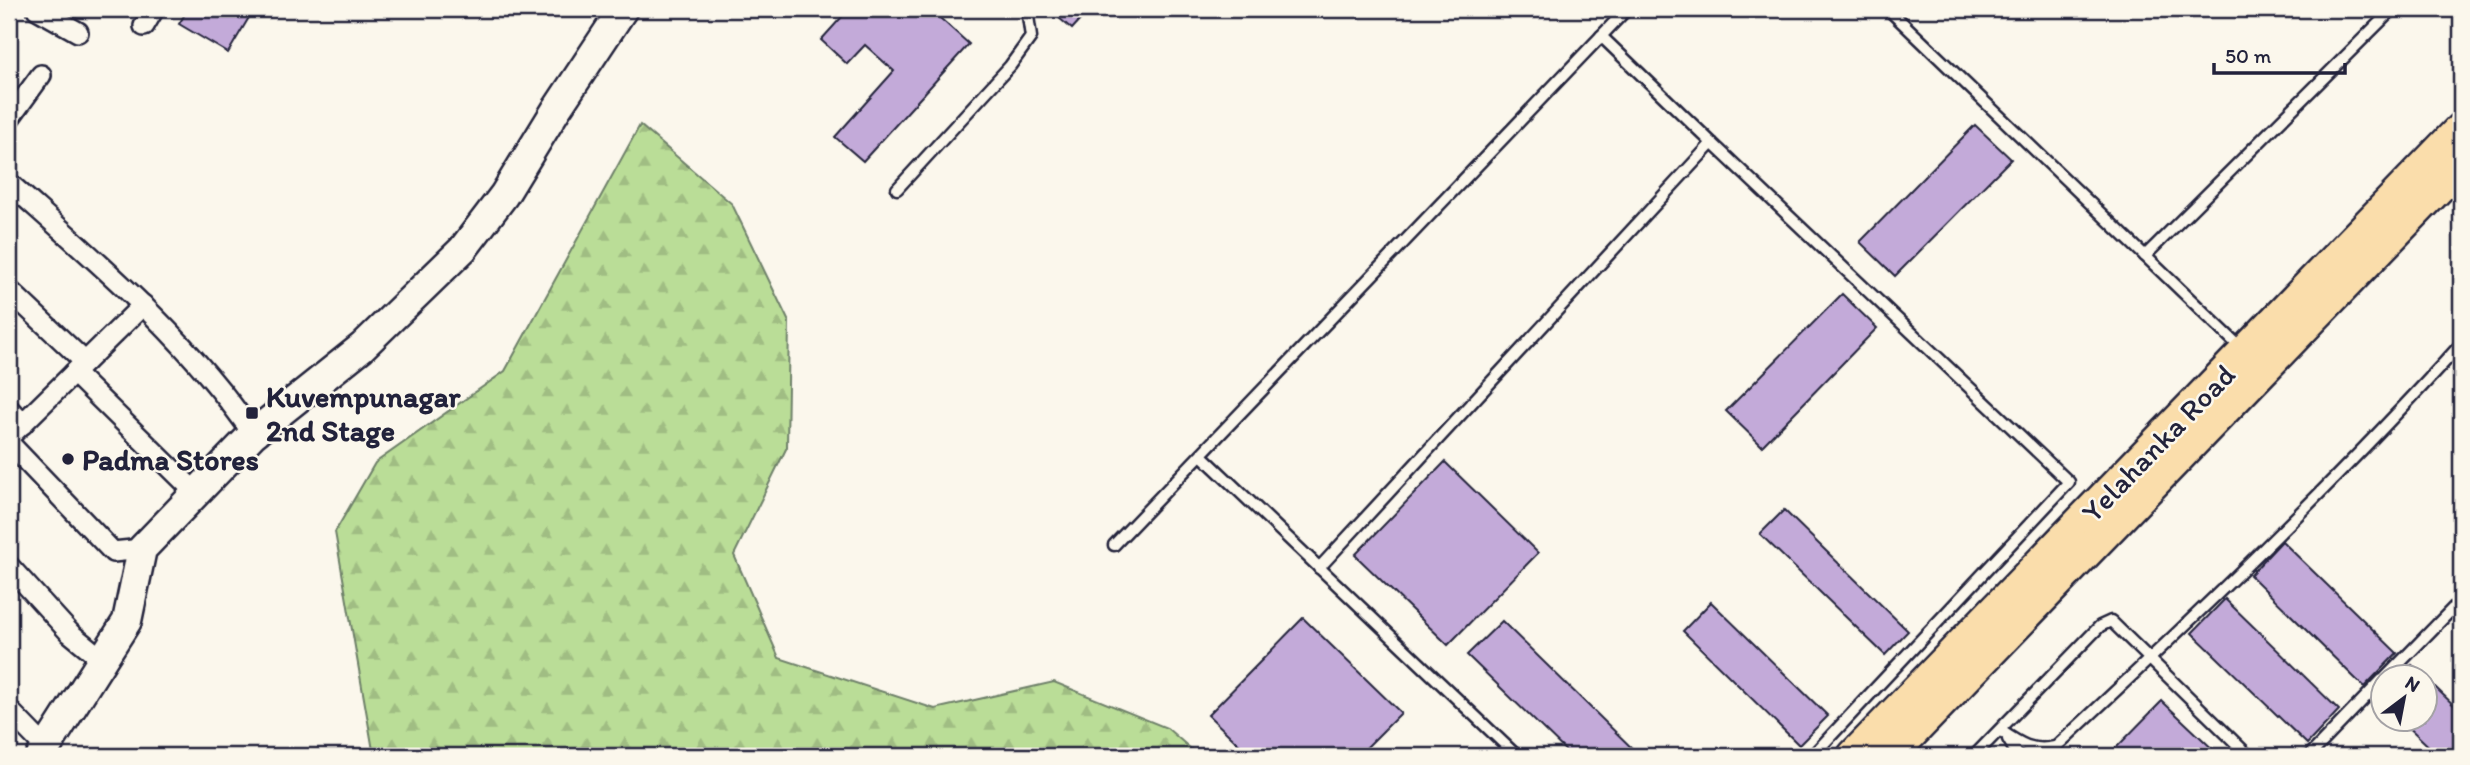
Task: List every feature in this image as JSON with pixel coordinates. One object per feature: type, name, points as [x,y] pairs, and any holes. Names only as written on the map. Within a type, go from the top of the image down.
[{"type":"main road","name":"Yelahanka Road","points":[[1854,756],[2461,129]]},
{"type":"main road","name":"Yelahanka Road","points":[[1889,756],[2461,164]]},
{"type":"street","points":[[37,9],[78,32]]},
{"type":"street","points":[[9,710],[43,752],[127,621],[142,549],[253,434],[362,347],[463,249],[504,195],[556,110],[624,9]]},
{"type":"street","points":[[9,119],[41,75]]},
{"type":"street","points":[[9,183],[143,305],[223,389],[253,434]]},
{"type":"street","points":[[9,290],[196,493]]},
{"type":"street","points":[[9,409],[16,430],[143,305]]},
{"type":"street","points":[[9,443],[113,552],[142,549]]},
{"type":"street","points":[[9,566],[70,634],[103,660]]},
{"type":"lane","points":[[897,189],[1031,37],[1027,9]]},
{"type":"lane","points":[[1114,545],[1627,9]]},
{"type":"lane","points":[[1888,9],[2245,352]]},
{"type":"lane","points":[[2145,256],[2393,9]]},
{"type":"lane","points":[[1601,36],[2069,482],[1812,756]]},
{"type":"lane","points":[[1319,568],[1713,143]]},
{"type":"lane","points":[[2046,756],[2258,557],[2388,425],[2461,344]]},
{"type":"lane","points":[[1201,455],[1517,756]]},
{"type":"lane","points":[[2399,664],[2461,600]]},
{"type":"lane","points":[[1974,756],[2100,626],[2111,621],[2152,658],[2249,756]]},
{"type":"lane","points":[[2309,756],[2368,695]]},
{"type":"lane","points":[[2001,731],[2021,745],[2039,750],[2056,747]]},
{"type":"lane","points":[[2001,731],[2013,744],[2018,756]]},
{"type":"green space","points":[[640,125],[732,204],[789,322],[787,447],[734,555],[779,658],[935,709],[1054,682],[1167,728],[1199,756],[374,756],[335,532],[375,463],[505,371]]},
{"type":"building","points":[[188,9],[254,9],[228,53],[179,24]]},
{"type":"building","points":[[849,9],[930,9],[969,44],[863,161],[835,137],[894,71],[865,45],[847,64],[821,40]]},
{"type":"building","points":[[1067,9],[1090,9],[1072,29],[1059,18]]},
{"type":"building","points":[[1975,125],[2011,159],[1895,276],[1860,242]]},
{"type":"building","points":[[1842,294],[1877,328],[1762,446],[1726,411]]},
{"type":"building","points":[[2461,352],[2461,370],[2452,362]]},
{"type":"building","points":[[1445,462],[1538,553],[1448,645],[1355,555]]},
{"type":"building","points":[[1784,510],[1908,631],[1885,655],[1760,534]]},
{"type":"building","points":[[2282,541],[2397,653],[2386,664],[2368,664],[2368,683],[2364,687],[2250,575]]},
{"type":"building","points":[[2225,599],[2339,710],[2307,744],[2192,633]]},
{"type":"building","points":[[1711,602],[1828,716],[1799,745],[1683,631]]},
{"type":"building","points":[[1303,618],[1401,713],[1358,756],[1251,756],[1208,715]]},
{"type":"building","points":[[1502,621],[1640,756],[1571,756],[1467,655]]},
{"type":"building","points":[[2438,690],[2461,712],[2461,756],[2439,756],[2416,734],[2438,734]]},
{"type":"building","points":[[2162,701],[2220,756],[2108,756]]},
{"type":"place","name":"Kuvempunagar 2nd Stage","points":[[252,413]]},
{"type":"place","name":"Padma Stores","points":[[68,459]]}]
